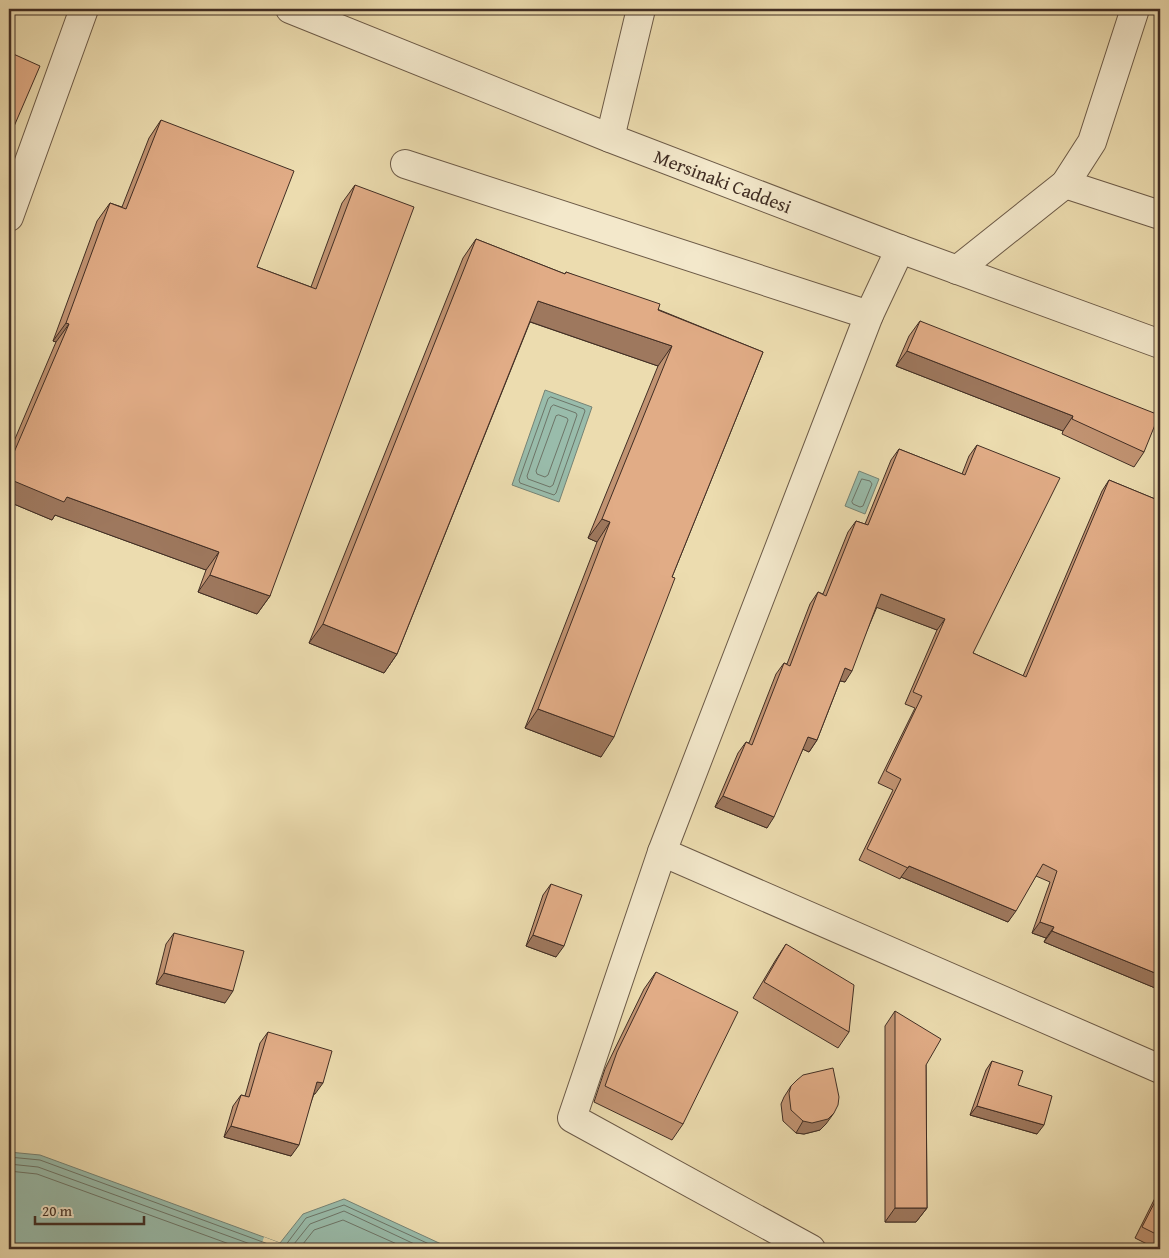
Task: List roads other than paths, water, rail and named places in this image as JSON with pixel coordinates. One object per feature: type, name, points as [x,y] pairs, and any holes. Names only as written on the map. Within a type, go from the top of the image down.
[{"type":"street","points":[[9,217],[84,9]]},
{"type":"street","name":"Mersinaki Caddesi","points":[[290,9],[610,138],[900,249],[1160,344]]},
{"type":"street","points":[[957,270],[1065,184],[1092,142],[1135,9]]},
{"type":"street","points":[[610,138],[633,11]]},
{"type":"street","points":[[406,164],[869,315]]},
{"type":"street","points":[[1065,184],[1160,215]]},
{"type":"street","points":[[811,1249],[572,1118],[662,852],[869,315],[900,249]]},
{"type":"street","points":[[662,852],[1160,1069]]},
{"type":"water","points":[[545,390],[592,407],[559,502],[512,485]]},
{"type":"water","points":[[859,471],[879,479],[865,514],[845,506]]},
{"type":"water","points":[[9,1152],[40,1155],[280,1243],[303,1214],[344,1199],[452,1249],[9,1249]]}]
